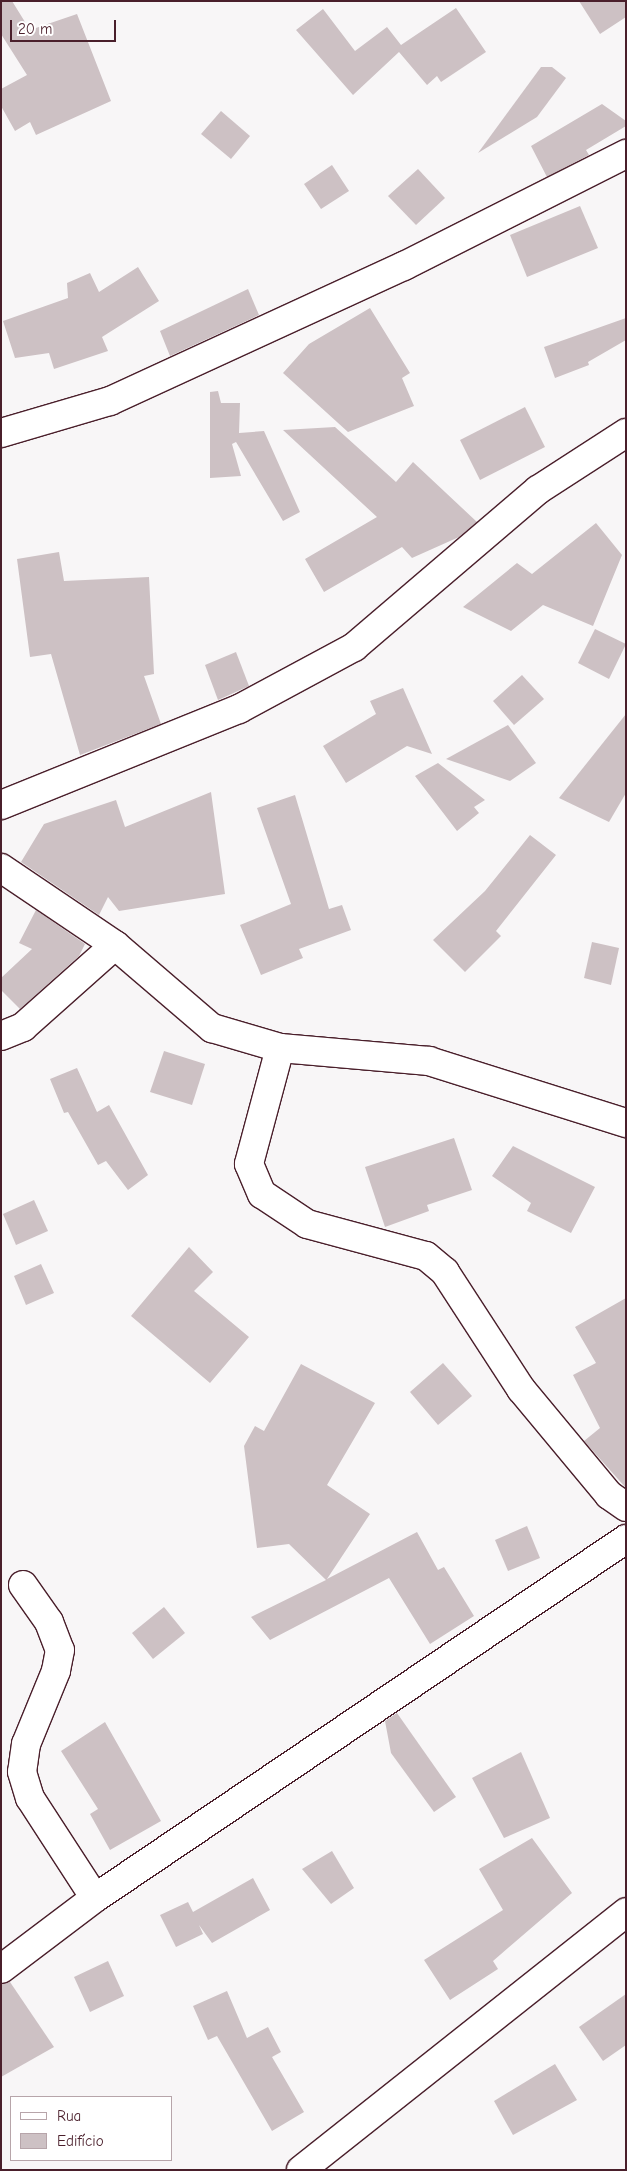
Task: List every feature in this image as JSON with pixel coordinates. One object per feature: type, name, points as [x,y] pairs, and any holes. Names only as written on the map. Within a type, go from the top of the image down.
[{"type":"street","points":[[1,432],[110,401],[404,266],[626,154]]},
{"type":"street","points":[[1,805],[239,709],[354,646],[538,490],[626,433]]},
{"type":"street","points":[[1,868],[115,945],[212,1028],[280,1048],[430,1061],[626,1123]]},
{"type":"street","points":[[1,1036],[23,1027],[115,945]]},
{"type":"street","points":[[280,1048],[249,1164],[262,1194],[307,1224],[426,1256],[445,1272],[521,1388],[609,1494],[626,1507]]},
{"type":"street","points":[[1,1969],[95,1898],[626,1539]]},
{"type":"street","points":[[23,1585],[49,1622],[60,1650],[56,1671],[26,1744],[22,1772],[30,1798],[95,1898]]},
{"type":"street","points":[[301,2170],[626,1912]]},
{"type":"building","points":[[1,1],[12,1],[30,30],[77,14],[111,101],[36,135],[30,122],[15,131],[1,106],[1,89],[27,75],[1,34]]},
{"type":"building","points":[[579,1],[626,1],[626,17],[600,34]]},
{"type":"building","points":[[456,8],[486,52],[441,82],[437,76],[427,85],[399,52],[353,95],[296,30],[323,9],[355,51],[387,27],[401,45]]},
{"type":"building","points":[[541,67],[552,67],[566,78],[537,117],[478,153]]},
{"type":"building","points":[[602,104],[626,121],[626,126],[586,150],[589,155],[547,177],[531,146]]},
{"type":"building","points":[[221,111],[250,136],[231,159],[201,134]]},
{"type":"building","points":[[332,165],[349,191],[321,209],[304,184]]},
{"type":"building","points":[[418,169],[445,198],[416,225],[388,196]]},
{"type":"building","points":[[580,206],[598,248],[527,277],[510,235]]},
{"type":"building","points":[[138,267],[159,301],[102,337],[108,351],[54,369],[49,353],[15,358],[3,321],[68,298],[67,283],[90,273],[99,292]]},
{"type":"building","points":[[248,289],[259,315],[170,356],[160,331]]},
{"type":"building","points":[[370,308],[410,373],[402,378],[414,406],[348,432],[283,373],[309,344]]},
{"type":"building","points":[[626,318],[626,340],[588,362],[589,365],[555,378],[544,347]]},
{"type":"building","points":[[218,391],[221,403],[240,403],[239,433],[264,431],[300,512],[283,521],[236,442],[232,444],[241,476],[210,478],[210,392]]},
{"type":"building","points":[[525,407],[545,447],[480,480],[460,440]]},
{"type":"building","points":[[335,427],[396,482],[413,462],[477,522],[459,537],[412,558],[402,547],[324,592],[305,559],[377,517],[283,430]]},
{"type":"building","points":[[596,523],[622,555],[593,626],[543,605],[511,631],[463,607],[517,563],[532,574]]},
{"type":"building","points":[[59,552],[64,581],[149,577],[154,674],[144,676],[161,724],[80,755],[51,654],[30,657],[17,559]]},
{"type":"building","points":[[595,629],[626,644],[609,679],[578,663]]},
{"type":"building","points":[[236,652],[249,686],[218,700],[205,665]]},
{"type":"building","points":[[522,675],[544,699],[514,725],[493,701]]},
{"type":"building","points":[[403,688],[432,754],[407,746],[346,783],[323,746],[376,714],[370,701]]},
{"type":"building","points":[[626,714],[626,793],[609,822],[559,798]]},
{"type":"building","points":[[508,725],[536,763],[510,781],[446,759]]},
{"type":"building","points":[[438,763],[485,800],[474,807],[479,813],[457,831],[415,776]]},
{"type":"building","points":[[211,792],[225,894],[119,911],[108,897],[99,915],[21,862],[44,824],[116,800],[125,827]]},
{"type":"building","points":[[295,795],[329,909],[342,905],[351,930],[299,949],[303,958],[261,975],[240,925],[291,904],[257,808]]},
{"type":"building","points":[[530,835],[556,855],[496,931],[501,936],[465,972],[433,940],[485,891]]},
{"type":"building","points":[[36,910],[85,944],[79,956],[20,1009],[1,990],[1,978],[32,949],[19,943]]},
{"type":"building","points":[[592,942],[619,948],[611,985],[584,978]]},
{"type":"building","points":[[164,1051],[205,1064],[192,1105],[150,1092]]},
{"type":"building","points":[[77,1068],[97,1112],[109,1105],[148,1175],[128,1190],[106,1161],[98,1165],[68,1112],[64,1113],[50,1079]]},
{"type":"building","points":[[454,1138],[472,1190],[427,1205],[429,1211],[385,1227],[365,1167]]},
{"type":"building","points":[[513,1146],[595,1187],[571,1233],[527,1211],[531,1203],[492,1176]]},
{"type":"building","points":[[34,1200],[48,1231],[16,1245],[3,1214]]},
{"type":"building","points":[[189,1247],[213,1272],[194,1291],[249,1337],[210,1383],[131,1316]]},
{"type":"building","points":[[41,1264],[54,1293],[26,1305],[14,1276]]},
{"type":"building","points":[[626,1298],[626,1488],[584,1441],[600,1428],[573,1375],[596,1363],[575,1327]]},
{"type":"building","points":[[443,1363],[472,1396],[438,1425],[410,1392]]},
{"type":"building","points":[[301,1364],[375,1403],[327,1485],[370,1514],[327,1579],[417,1532],[438,1570],[444,1567],[474,1616],[430,1644],[389,1578],[270,1640],[251,1617],[326,1580],[289,1544],[257,1548],[244,1446],[255,1426],[264,1431]]},
{"type":"building","points":[[527,1526],[540,1558],[508,1571],[495,1540]]},
{"type":"building","points":[[164,1607],[185,1633],[153,1659],[132,1633]]},
{"type":"building","points":[[397,1713],[456,1797],[434,1812],[391,1753],[385,1721]]},
{"type":"building","points":[[105,1722],[161,1821],[110,1850],[90,1814],[98,1809],[61,1751]]},
{"type":"building","points":[[521,1752],[550,1818],[504,1838],[472,1778]]},
{"type":"building","points":[[532,1838],[572,1893],[493,1961],[498,1969],[450,2000],[424,1960],[503,1910],[479,1869]]},
{"type":"building","points":[[332,1851],[354,1888],[331,1904],[302,1869]]},
{"type":"building","points":[[253,1878],[270,1910],[212,1943],[199,1925],[203,1934],[176,1947],[160,1915],[188,1902],[193,1912]]},
{"type":"building","points":[[108,1961],[124,1996],[90,2012],[74,1977]]},
{"type":"building","points":[[10,1982],[54,2047],[1,2077],[1,1984]]},
{"type":"building","points":[[227,1991],[247,2038],[268,2027],[281,2052],[272,2057],[304,2112],[272,2131],[217,2036],[208,2040],[193,2006]]},
{"type":"building","points":[[626,1994],[626,2045],[603,2061],[579,2027]]},
{"type":"building","points":[[555,2064],[577,2100],[513,2135],[494,2101]]}]
